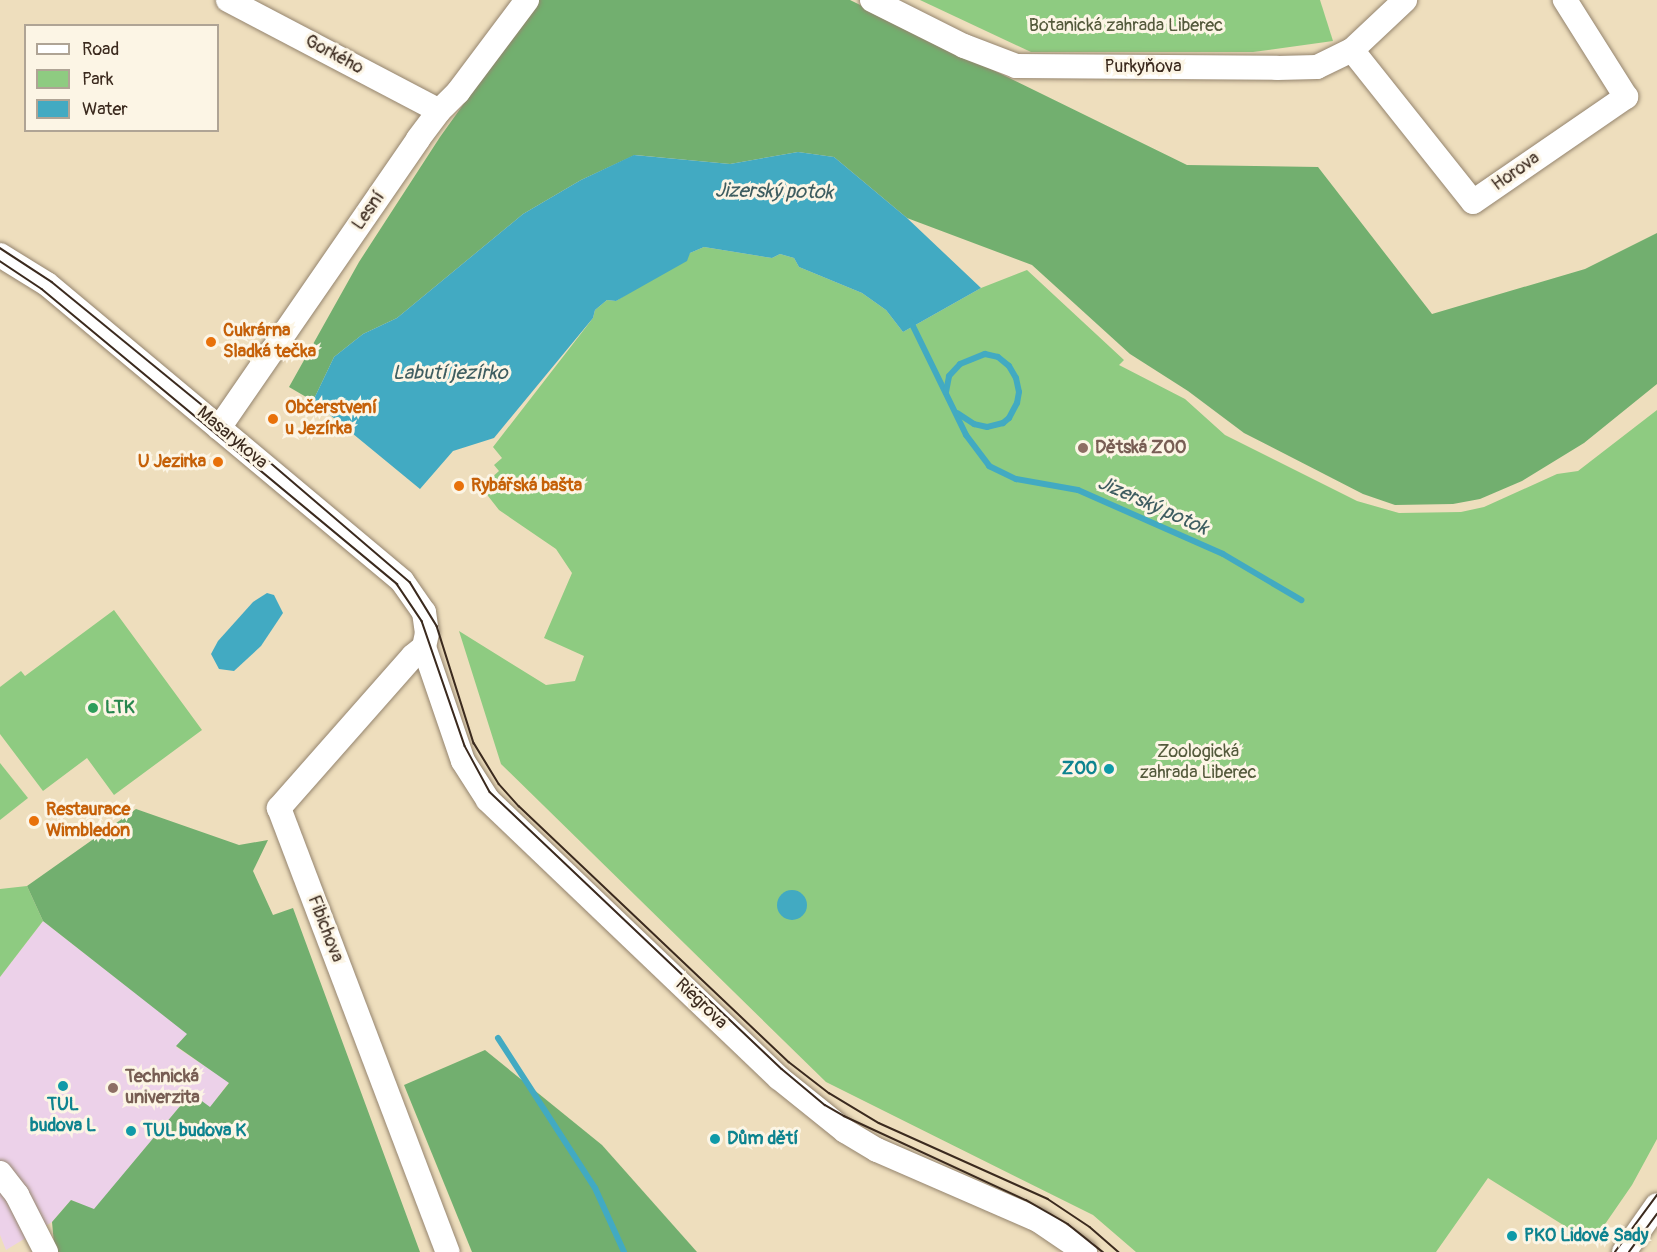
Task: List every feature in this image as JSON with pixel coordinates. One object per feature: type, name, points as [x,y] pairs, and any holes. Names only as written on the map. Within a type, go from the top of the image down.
[{"type":"street","name":"Gorkého","points":[[228,0],[439,111]]},
{"type":"street","name":"Lesní","points":[[219,428],[439,111],[458,92],[527,0]]},
{"type":"street","name":"Purkyňova","points":[[872,0],[964,46],[1016,66],[1317,68],[1352,50],[1405,0]]},
{"type":"street","name":"Horova","points":[[1352,50],[1473,202],[1626,97],[1565,0]]},
{"type":"street","name":"Masarykova","points":[[0,255],[47,284],[402,581],[424,612],[427,633],[424,648]]},
{"type":"street","name":"Fibichova","points":[[424,648],[413,656],[279,808],[448,1252]]},
{"type":"street","name":"Riegrova","points":[[424,648],[463,761],[488,800],[779,1078],[844,1131],[877,1150],[1038,1220],[1085,1252]]},
{"type":"street","points":[[0,1173],[16,1195],[46,1252]]},
{"type":"street","points":[[1624,1252],[1657,1205]]},
{"type":"shaded area","name":"Technická univerzita","points":[[43,921],[188,1034],[176,1047],[229,1082],[210,1108],[191,1093],[94,1210],[71,1200],[52,1222],[6,1250],[0,1235],[0,977]]},
{"type":"green space","points":[[538,0],[850,0],[1187,165],[1318,167],[1432,314],[1585,269],[1657,233],[1657,384],[1584,443],[1522,481],[1480,499],[1453,504],[1395,505],[1363,494],[1244,433],[1188,391],[1130,354],[1032,265],[907,218],[834,157],[798,152],[730,164],[635,155],[581,180],[523,214],[397,318],[363,334],[334,357],[313,401],[289,387],[359,262],[440,137]]},
{"type":"green space","name":"Botanická zahrada Liberec","points":[[920,0],[1320,0],[1333,41],[1253,52],[1031,52]]},
{"type":"green space","name":"Zoologická zahrada Liberec","points":[[704,247],[772,258],[780,254],[794,258],[799,267],[862,293],[886,310],[903,332],[981,288],[1027,270],[1124,360],[1119,365],[1185,399],[1225,435],[1357,501],[1399,513],[1461,512],[1484,507],[1557,474],[1578,471],[1657,410],[1657,1139],[1632,1185],[1592,1243],[1488,1178],[1436,1252],[1136,1252],[1093,1215],[826,1082],[501,764],[459,631],[546,685],[575,681],[584,656],[544,638],[572,573],[556,549],[499,510],[481,487],[499,471],[494,465],[502,458],[493,447],[593,318],[595,310],[607,300],[616,301],[690,253]]},
{"type":"green space","name":"LTK","points":[[114,610],[202,730],[114,795],[87,758],[43,791],[0,734],[0,687],[21,671],[25,676]]},
{"type":"green space","points":[[0,763],[28,798],[0,820]]},
{"type":"green space","points":[[136,809],[239,845],[268,840],[253,871],[273,915],[293,908],[420,1252],[58,1252],[54,1244],[52,1222],[71,1200],[94,1209],[191,1093],[210,1107],[229,1083],[176,1046],[187,1034],[43,921],[27,886]]},
{"type":"green space","points":[[27,886],[43,921],[0,977],[0,889]]},
{"type":"green space","points":[[485,1050],[602,1145],[697,1252],[472,1252],[404,1085]]},
{"type":"water","name":"Labutí jezírko","points":[[798,152],[834,157],[907,218],[981,288],[903,332],[886,310],[862,293],[799,267],[794,258],[780,254],[772,258],[704,247],[690,253],[687,261],[616,301],[607,300],[595,310],[593,318],[494,438],[453,451],[420,489],[313,401],[334,357],[363,334],[397,318],[523,214],[581,180],[634,155],[730,164]]},
{"type":"water","points":[[267,593],[274,595],[283,613],[261,646],[234,671],[219,669],[211,654],[218,641],[253,602]]},
{"type":"water","points":[[792,890],[803,894],[807,905],[803,916],[792,920],[781,916],[777,905],[781,894]]},
{"type":"waterway","name":"Jizerský potok","points":[[911,322],[966,435],[989,466],[1016,479],[1078,490],[1223,554],[1301,600]]},
{"type":"waterway","points":[[946,392],[949,376],[960,364],[985,354],[998,357],[1009,366],[1016,378],[1019,392],[1017,403],[1009,418],[1003,423],[987,427],[974,424],[957,413]]},
{"type":"waterway","points":[[498,1038],[595,1188],[624,1252]]},
{"type":"tram line","points":[[0,248],[52,282],[223,422],[410,582],[437,626],[474,743],[499,784],[519,806],[789,1062],[829,1093],[879,1123],[1048,1199],[1090,1227],[1119,1252]]},
{"type":"tram line","points":[[0,261],[42,289],[397,584],[422,621],[465,746],[490,792],[782,1069],[825,1105],[844,1116],[1026,1200],[1068,1224],[1103,1252]]},
{"type":"tram line","points":[[1615,1252],[1657,1195]]},
{"type":"tram line","points":[[1629,1252],[1657,1214]]},
{"type":"place","name":"Cukrárna Sladká tečka","points":[[211,342]]},
{"type":"place","name":"Občerstvení u Jezírka","points":[[273,419]]},
{"type":"place","name":"Dětská ZOO","points":[[1083,448]]},
{"type":"place","name":"U Jezirka","points":[[218,462]]},
{"type":"place","name":"Rybářská bašta","points":[[459,486]]},
{"type":"place","name":"LTK","points":[[93,708]]},
{"type":"place","name":"ZOO","points":[[1109,769]]},
{"type":"place","name":"Restaurace Wimbledon","points":[[34,821]]},
{"type":"place","name":"TUL budova L","points":[[63,1086]]},
{"type":"place","name":"Technická univerzita","points":[[113,1088]]},
{"type":"place","name":"TUL budova K","points":[[131,1131]]},
{"type":"place","name":"Dům dětí","points":[[715,1139]]},
{"type":"place","name":"PKO Lidové Sady","points":[[1512,1236]]}]
